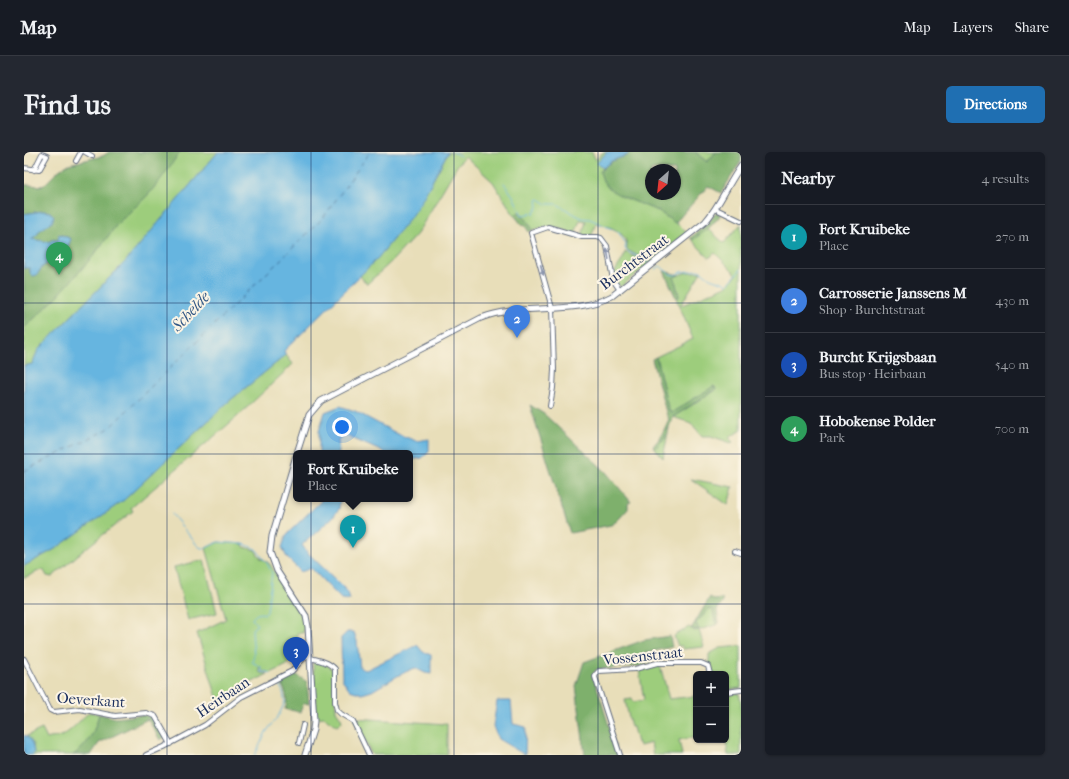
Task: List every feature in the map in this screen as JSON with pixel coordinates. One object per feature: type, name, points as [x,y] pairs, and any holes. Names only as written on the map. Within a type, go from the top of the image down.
[{"type":"main road","name":"Burchtstraat","points":[[298,450],[307,421],[316,406],[327,397],[481,318],[491,314],[586,305],[602,301],[612,296],[699,229],[716,209],[741,166]]},
{"type":"main road","points":[[293,466],[272,536],[270,552],[277,571],[306,616],[308,627],[314,721],[305,755]]},
{"type":"street","points":[[76,161],[81,152]]},
{"type":"street","points":[[85,152],[92,156]]},
{"type":"street","points":[[24,168],[34,170]]},
{"type":"street","points":[[716,209],[741,221]]},
{"type":"street","points":[[550,406],[554,369],[552,308],[531,233],[543,228],[552,228],[582,237],[601,238],[607,246],[613,280],[620,290]]},
{"type":"street","points":[[735,551],[741,553]]},
{"type":"street","points":[[310,656],[331,665],[335,670],[335,702],[337,710],[353,721],[369,755]]},
{"type":"street","name":"Heirbaan","points":[[146,755],[171,744],[210,722],[247,694],[292,671],[304,658],[310,656]]},
{"type":"street","name":"Oeverkant","points":[[24,659],[50,710],[54,712],[80,709],[115,716],[146,712],[155,716],[171,744]]},
{"type":"street","name":"Vossenstraat","points":[[620,755],[595,677],[596,674],[600,671],[635,669],[657,663],[705,664],[709,668],[710,671]]},
{"type":"street","points":[[729,692],[741,690]]},
{"type":"street","points":[[299,743],[303,725]]},
{"type":"street","points":[[302,733],[311,736]]},
{"type":"green space","points":[[109,152],[218,152],[126,261],[38,350],[32,364],[24,366],[24,185],[43,186],[58,171],[69,164],[103,156]]},
{"type":"green space","points":[[109,152],[180,152],[148,195],[118,223],[94,255],[56,298],[24,328],[24,268],[30,267],[30,272],[38,273],[46,264],[65,250],[71,239],[61,234],[59,235],[58,240],[52,240],[49,242],[30,239],[37,235],[38,231],[52,222],[54,216],[51,213],[44,211],[24,214],[24,185],[43,186],[58,171],[69,164],[103,156]]},
{"type":"green space","points":[[448,152],[592,152],[596,160],[603,152],[607,152],[598,163],[603,168],[600,172],[621,196],[658,211],[680,226],[687,233],[620,287],[613,274],[623,259],[625,252],[648,263],[650,262],[627,250],[625,239],[619,232],[610,227],[596,223],[592,235],[582,236],[586,221],[580,220],[575,234],[555,227],[545,227],[533,230],[520,212],[514,215],[493,182],[465,156],[457,166],[417,234],[391,262],[367,284],[360,276],[386,248],[409,218],[430,186]]},
{"type":"green space","points":[[628,152],[695,152],[707,162],[716,152],[741,152],[741,161],[721,193],[708,186],[675,223],[658,211],[621,196],[609,189],[603,181],[600,172],[612,161],[628,155]]},
{"type":"green space","points":[[695,152],[716,152],[707,162]]},
{"type":"green space","points":[[519,212],[524,216],[533,230],[529,232],[524,224],[522,225],[514,215]]},
{"type":"green space","points":[[719,213],[720,216],[708,229],[692,240],[690,238],[705,226],[715,214]]},
{"type":"green space","points":[[741,224],[741,430],[729,438],[733,442],[731,443],[711,436],[702,436],[691,423],[673,417],[716,390],[714,387],[671,413],[668,408],[656,357],[693,339],[676,298],[679,297],[674,277],[687,272],[701,272],[680,306],[726,286],[737,275],[715,253],[709,258],[692,240],[708,229],[724,243]]},
{"type":"green space","points":[[664,271],[679,275],[674,277],[679,296],[676,298]]},
{"type":"green space","points":[[286,355],[293,364],[238,416],[131,508],[133,511],[52,577],[47,576],[43,569],[24,578],[24,566],[55,549],[124,500],[228,402]]},
{"type":"green space","points":[[656,357],[668,408],[671,413],[714,386],[716,389],[673,417],[665,437],[655,449],[653,446],[660,438],[669,419],[652,359]]},
{"type":"green space","points":[[530,405],[544,414],[605,471],[631,502],[628,503],[628,509],[617,521],[611,525],[570,533]]},
{"type":"green space","points":[[669,428],[663,458],[655,449],[665,437]]},
{"type":"green space","points":[[691,479],[733,487],[728,505]]},
{"type":"green space","points":[[218,542],[243,544],[244,547],[255,550],[262,560],[262,558],[270,564],[303,618],[305,627],[303,633],[297,633],[298,644],[304,644],[303,650],[299,651],[287,665],[271,673],[262,671],[261,667],[259,667],[260,673],[268,674],[237,690],[219,704],[197,633],[226,619],[206,548]]},
{"type":"green space","points":[[204,560],[217,613],[188,620],[174,567]]},
{"type":"green space","points":[[710,597],[715,600],[722,599],[723,602],[717,610],[719,623],[716,625],[713,610],[709,609],[696,623],[699,630],[691,629]]},
{"type":"green space","points":[[709,609],[713,610],[716,625],[699,630],[704,647],[683,649],[682,646],[678,646],[674,636],[689,627],[695,631],[698,630],[696,623]]},
{"type":"green space","points":[[670,636],[672,647],[645,653],[651,662],[639,666],[598,669],[594,672],[593,676],[618,755],[585,755],[576,686],[584,662],[644,640]]},
{"type":"green space","points":[[741,646],[741,688],[729,690],[729,671],[711,671],[709,664],[709,654],[720,648]]},
{"type":"green space","points":[[315,660],[327,665],[333,670],[336,711],[342,722],[337,726],[324,717],[317,718],[313,665]]},
{"type":"green space","points":[[660,665],[669,699],[693,696],[693,738],[679,740],[682,755],[653,755],[651,743],[640,746],[639,743],[637,743],[633,727],[631,727],[625,700],[632,699],[633,702],[644,700],[639,670]]},
{"type":"green space","points":[[294,673],[307,682],[309,704],[304,703],[300,712],[285,709],[285,691],[280,681]]},
{"type":"green space","points":[[739,693],[741,702],[741,755],[728,755],[726,743],[729,743],[729,694]]},
{"type":"green space","points":[[89,712],[99,714],[98,719],[91,738],[79,753],[73,755],[32,755],[34,753],[33,744],[27,736],[42,729],[47,739],[59,737],[71,729]]},
{"type":"green space","points":[[99,714],[116,718],[141,715],[152,716],[165,737],[160,740],[148,719],[99,743],[91,755],[73,755],[87,743]]},
{"type":"green space","points":[[354,718],[447,724],[447,755],[372,755]]},
{"type":"water","name":"Schelde","points":[[218,152],[448,152],[422,200],[407,222],[377,259],[284,351],[286,355],[228,402],[124,500],[55,549],[24,566],[24,366],[32,364],[38,350],[126,261]]},
{"type":"water","points":[[607,152],[628,152],[628,155],[611,161],[603,168],[597,163]]},
{"type":"water","points":[[43,211],[50,212],[54,216],[52,222],[31,239],[49,242],[52,240],[58,240],[59,234],[71,239],[66,251],[42,267],[37,275],[33,276],[30,273],[30,268],[24,268],[24,214]]},
{"type":"water","points":[[340,406],[355,411],[398,434],[416,441],[429,439],[429,452],[422,458],[413,460],[413,450],[378,450],[345,435],[338,439],[339,450],[319,450],[319,431],[325,412]]},
{"type":"water","points":[[320,502],[340,502],[339,509],[332,518],[302,545],[307,552],[348,592],[350,600],[341,599],[311,568],[301,572],[287,558],[282,547],[287,534]]},
{"type":"water","points":[[347,632],[354,632],[357,641],[360,668],[366,670],[417,645],[423,652],[431,655],[431,674],[415,668],[401,674],[372,691],[362,694],[350,690],[342,679],[341,638]]},
{"type":"water","points":[[497,701],[511,701],[513,724],[526,727],[525,755],[498,739],[493,726]]},
{"type":"water","points":[[24,735],[27,736],[32,742],[34,753],[32,755],[24,755]]},
{"type":"waterway","points":[[453,152],[460,156]]},
{"type":"waterway","points":[[504,183],[513,196],[522,215],[534,213],[538,207],[537,200],[539,199],[547,204],[557,204],[581,218],[590,219],[619,233],[626,244],[625,249],[649,263]]},
{"type":"waterway","points":[[655,269],[660,266],[670,274],[675,275],[681,272],[697,270],[701,271],[710,278],[728,284],[741,269]]},
{"type":"waterway","points":[[172,514],[201,548],[206,548],[218,542],[244,544],[256,549],[267,563],[272,573],[267,612],[265,614],[258,614],[252,619],[257,625],[252,630],[254,656],[252,662],[261,667],[261,672],[271,673]]},
{"type":"waterway","points":[[255,755],[266,732],[279,715],[285,702],[283,692],[278,682]]},
{"type":"ferry route","points":[[24,471],[108,429],[323,218],[370,152]]},
{"type":"place","name":"Hobokense Polder","points":[[59,275]]},
{"type":"place","name":"Carrosserie Janssens M","points":[[517,338]]},
{"type":"place","name":"Fort Kruibeke","points":[[353,548]]},
{"type":"place","name":"Burcht Krijgsbaan","points":[[296,670]]}]
